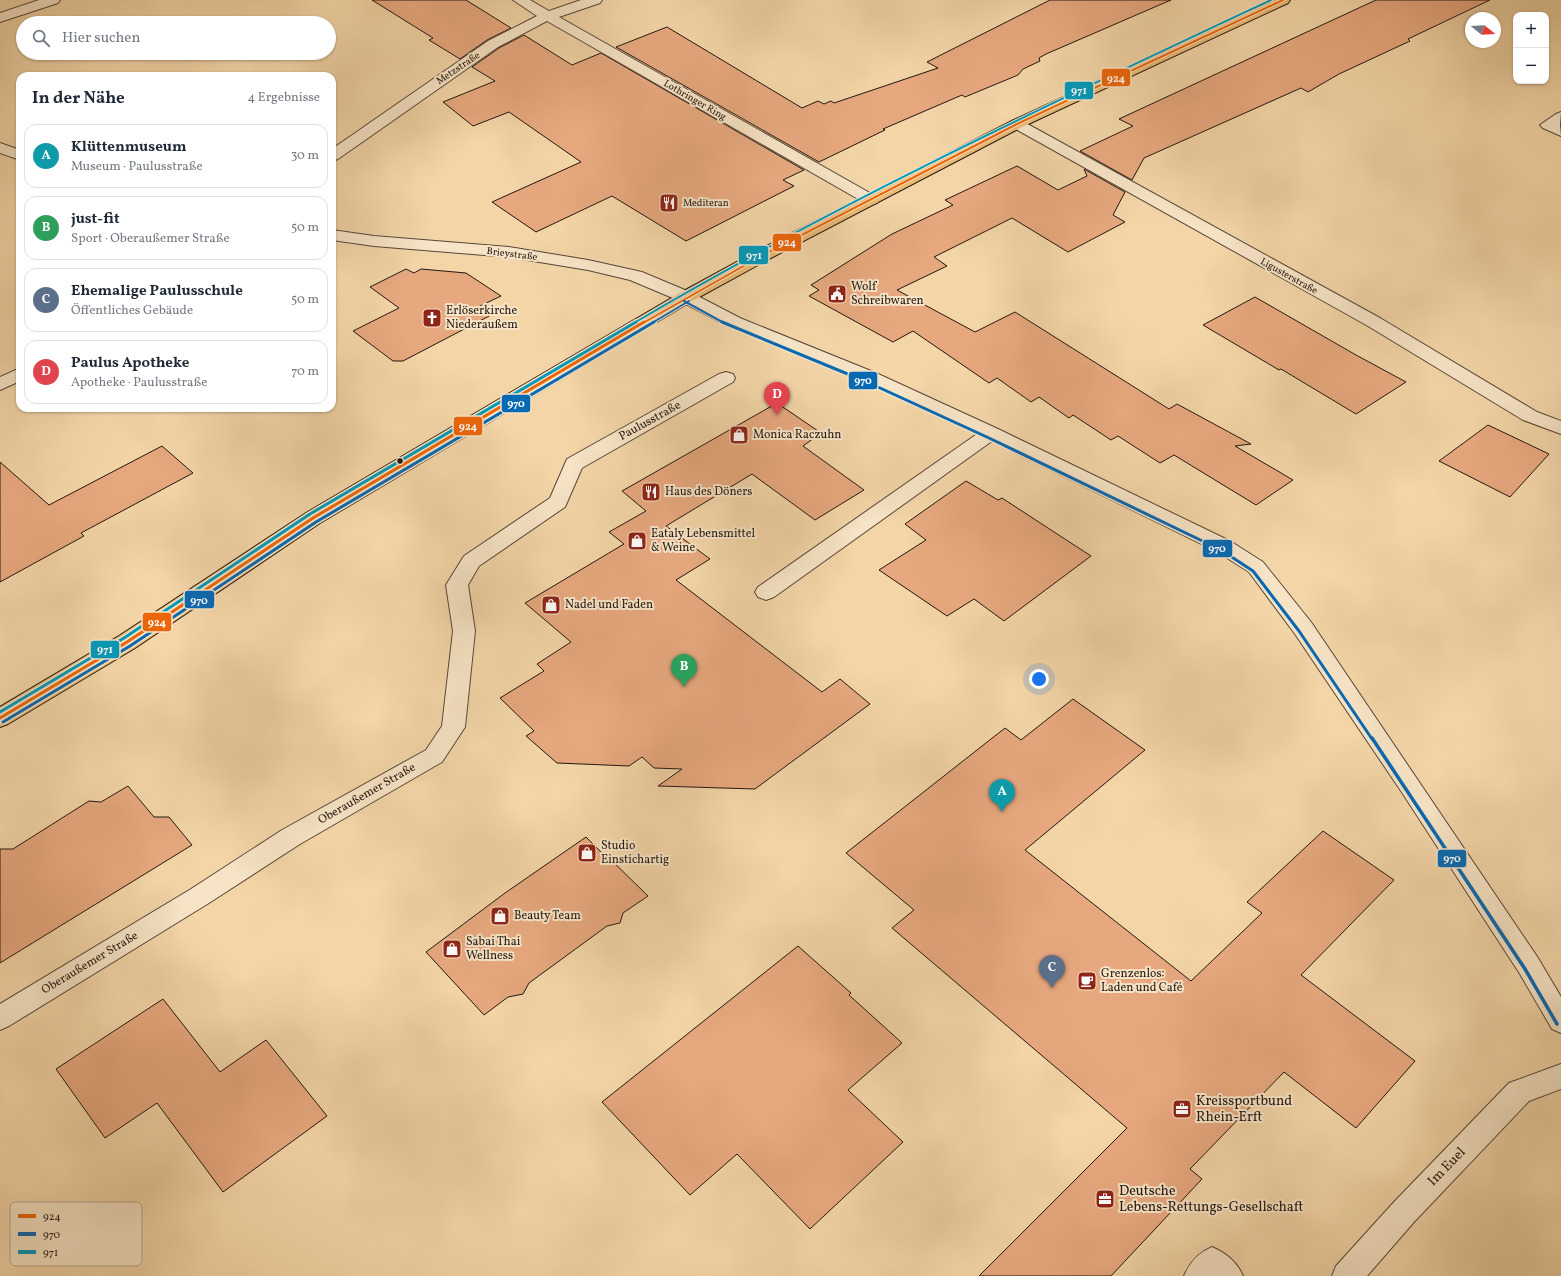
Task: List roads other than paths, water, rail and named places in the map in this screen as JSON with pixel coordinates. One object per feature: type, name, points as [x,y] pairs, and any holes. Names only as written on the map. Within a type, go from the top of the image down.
[{"type":"main road","points":[[0,718],[128,642],[320,514],[686,297],[1017,124],[1283,0]]},
{"type":"street","points":[[0,18],[53,0]]},
{"type":"street","name":"Lothringer Ring","points":[[520,0],[871,200]]},
{"type":"street","name":"Metzstraße","points":[[336,153],[493,44],[547,16],[595,0]]},
{"type":"street","points":[[1561,117],[1548,125],[1561,131]]},
{"type":"street","name":"Ligusterstraße","points":[[1017,124],[1374,322],[1530,416],[1561,428]]},
{"type":"street","points":[[0,148],[16,154]]},
{"type":"street","name":"Brieystraße","points":[[336,236],[374,241],[509,252],[588,265],[636,276],[686,297]]},
{"type":"street","points":[[686,297],[734,322],[869,377],[991,433],[1223,546],[1256,567],[1304,628],[1525,960],[1561,1021]]},
{"type":"street","points":[[0,384],[16,376]]},
{"type":"street","name":"Paulusstraße","points":[[574,464],[726,378]]},
{"type":"street","points":[[766,592],[991,433]]},
{"type":"street","name":"Oberaußemer Straße","points":[[0,1018],[200,896],[291,837],[434,756],[453,728],[464,631],[457,585],[471,561],[558,502],[574,464]]},
{"type":"street","name":"Im Euel","points":[[1347,1276],[1404,1212],[1519,1092],[1561,1076]]},
{"type":"street","points":[[1199,1276],[1212,1262],[1228,1276]]},
{"type":"place","name":"Mediteran","points":[[669,203]]},
{"type":"place","name":"Wolf Schreibwaren","points":[[837,294]]},
{"type":"place","name":"Erlöserkirche Niederaußem","points":[[432,318]]},
{"type":"place","name":"Paulus Apotheke","points":[[777,415]]},
{"type":"place","name":"Monica Raczuhn","points":[[739,435]]},
{"type":"place","name":"Haus des Döners","points":[[651,492]]},
{"type":"place","name":"Eataly Lebensmittel & Weine","points":[[637,541]]},
{"type":"place","name":"Nadel und Faden","points":[[551,605]]},
{"type":"place","name":"just-fit","points":[[684,687]]},
{"type":"place","name":"Klüttenmuseum","points":[[1002,812]]},
{"type":"place","name":"Studio Einstichartig","points":[[587,853]]},
{"type":"place","name":"Beauty Team","points":[[500,916]]},
{"type":"place","name":"Sabai Thai Wellness","points":[[452,949]]},
{"type":"place","name":"Grenzenlos: Laden und Café","points":[[1087,981]]},
{"type":"place","name":"Ehemalige Paulusschule","points":[[1052,988]]},
{"type":"place","name":"Kreissportbund Rhein-Erft","points":[[1182,1109]]},
{"type":"place","name":"Deutsche Lebens-Rettungs-Gesellschaft","points":[[1105,1199]]}]
